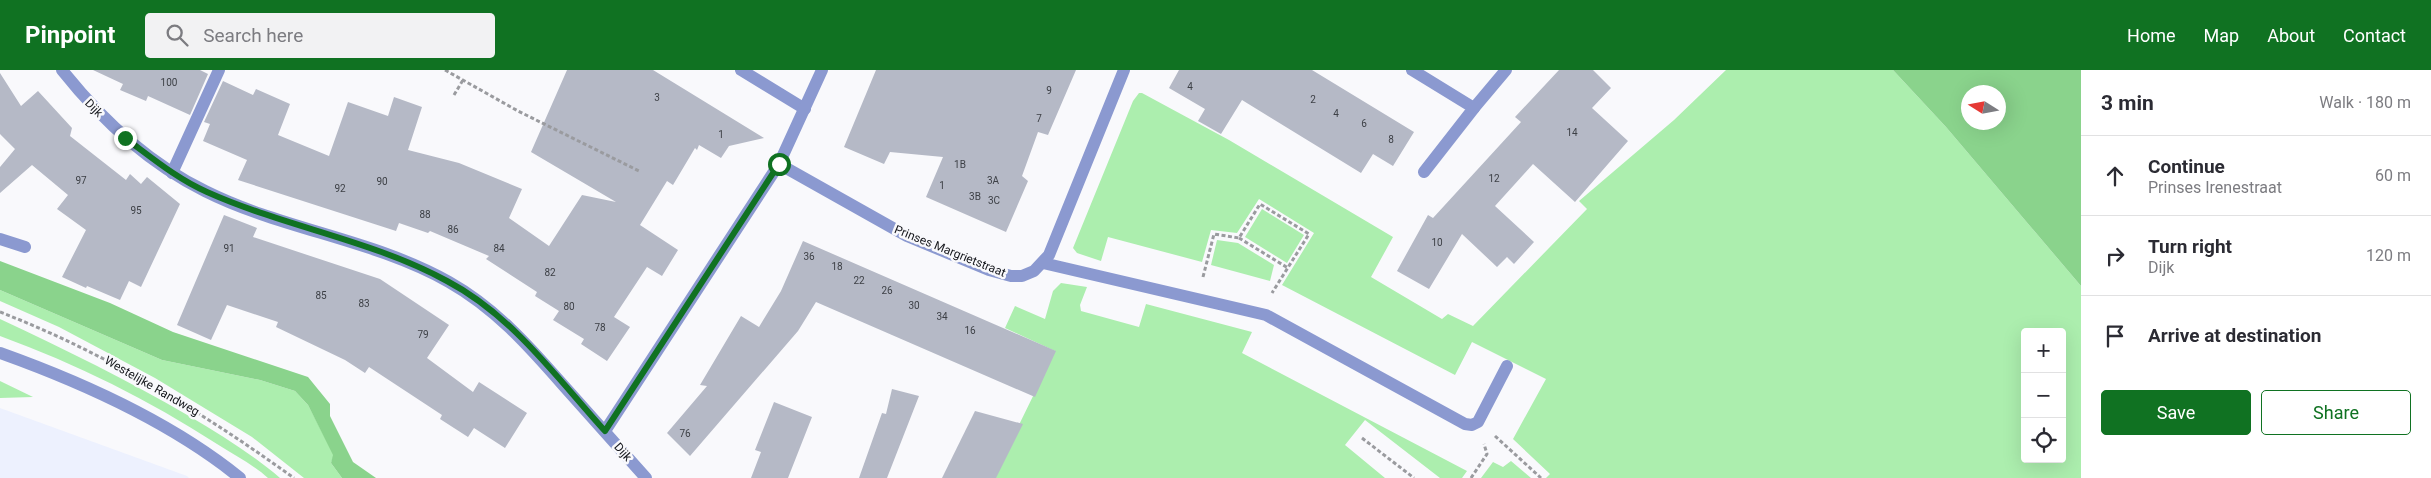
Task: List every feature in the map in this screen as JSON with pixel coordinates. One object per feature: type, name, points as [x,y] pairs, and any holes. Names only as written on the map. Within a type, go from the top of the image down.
[{"type":"street","name":"Dijk","points":[[62,70],[85,99],[125,138],[172,172],[206,192],[254,211],[401,258],[449,281],[479,301],[514,329],[646,478]]},
{"type":"street","points":[[172,172],[219,70]]},
{"type":"street","points":[[741,70],[805,109]]},
{"type":"street","points":[[605,431],[779,164],[822,70]]},
{"type":"street","points":[[1124,70],[1049,255],[1043,263],[1266,315],[1465,424],[1472,425],[1478,422],[1507,366]]},
{"type":"street","points":[[1412,70],[1474,108]]},
{"type":"street","points":[[1424,172],[1506,70]]},
{"type":"street","name":"Prinses Margrietstraat","points":[[779,164],[906,236],[989,270],[1011,276],[1022,276],[1034,271],[1043,263]]},
{"type":"street","points":[[0,239],[25,247]]},
{"type":"street","points":[[0,354],[45,370],[156,422],[240,478]]},
{"type":"path","points":[[445,70],[518,110],[640,172]]},
{"type":"path","points":[[454,95],[463,80]]},
{"type":"path","points":[[1239,238],[1260,204],[1309,234],[1273,290],[1266,315]]},
{"type":"path","points":[[1197,299],[1214,234],[1239,238],[1288,268]]},
{"type":"path","name":"Westelijke Randweg","points":[[0,312],[34,325],[136,375],[229,432],[294,478]]},
{"type":"path","points":[[1471,478],[1487,454],[1478,422]]},
{"type":"path","points":[[1478,422],[1541,478]]},
{"type":"path","points":[[1362,438],[1414,478]]},
{"type":"shaded area","points":[[1726,70],[1893,70],[1946,127],[2081,286],[2081,478],[1546,478],[1550,474],[1513,439],[1546,379],[1472,342],[1455,375],[1282,285],[1314,233],[1259,199],[1237,233],[1211,230],[1202,262],[1108,237],[1101,261],[1077,253],[1073,248],[1133,101],[1139,93],[1229,140],[1393,237],[1371,277],[1442,319],[1448,314],[1473,326],[1587,209],[1579,201],[1674,120]]},
{"type":"shaded area","points":[[1893,70],[2081,70],[2081,286],[1946,127]]},
{"type":"shaded area","points":[[1262,209],[1304,235],[1287,263],[1245,237]]},
{"type":"shaded area","points":[[1217,240],[1238,243],[1274,265],[1270,281],[1211,265]]},
{"type":"shaded area","points":[[0,261],[110,303],[173,332],[308,377],[330,404],[330,416],[353,462],[376,478],[342,478],[331,463],[333,455],[308,405],[295,391],[260,380],[162,360],[0,290]]},
{"type":"shaded area","points":[[1061,283],[1087,287],[1080,305],[1081,311],[1139,327],[1146,304],[1252,332],[1242,353],[1467,471],[1462,478],[1440,478],[1365,420],[1345,445],[1385,478],[993,478],[1055,351],[1005,328],[1015,306],[1045,319],[1053,291]]},
{"type":"shaded area","points":[[0,290],[162,360],[260,380],[295,391],[308,405],[334,455],[331,463],[342,478],[304,478],[252,437],[155,378],[59,327],[0,301]]},
{"type":"shaded area","points":[[0,319],[96,365],[166,403],[236,445],[280,478],[268,478],[250,464],[165,412],[112,384],[57,358],[0,336]]},
{"type":"shaded area","points":[[0,381],[33,397],[0,398]]},
{"type":"shaded area","points":[[0,408],[187,476],[189,478],[0,478]]},
{"type":"shaded area","points":[[1511,461],[1531,478],[1481,478],[1493,462],[1503,467]]},
{"type":"building","points":[[93,70],[200,70],[208,74],[190,115],[148,96],[146,101],[120,90],[123,84]]},
{"type":"building","points":[[567,70],[653,70],[764,138],[729,146],[721,158],[699,145],[697,150],[695,148],[673,185],[667,181],[640,225],[678,250],[662,276],[647,267],[614,317],[630,327],[607,361],[581,344],[584,339],[553,320],[559,311],[535,296],[537,292],[486,259],[489,256],[430,231],[428,233],[399,223],[396,231],[238,180],[247,160],[203,141],[210,124],[204,122],[223,81],[253,95],[256,89],[290,104],[278,135],[329,156],[348,102],[388,116],[394,97],[422,107],[408,150],[459,163],[522,189],[509,218],[549,246],[582,195],[616,202],[531,152]]},
{"type":"building","points":[[876,70],[1076,70],[1048,135],[1038,132],[1022,176],[1028,181],[1006,232],[926,197],[943,157],[890,152],[884,164],[844,147]]},
{"type":"building","points":[[1179,70],[1312,70],[1414,132],[1393,166],[1373,154],[1361,173],[1242,100],[1221,134],[1198,121],[1205,109],[1169,88]]},
{"type":"building","points":[[1559,70],[1593,70],[1611,88],[1592,108],[1628,141],[1575,202],[1533,164],[1495,206],[1534,242],[1514,264],[1507,257],[1497,267],[1462,234],[1429,289],[1397,271],[1428,215],[1433,218],[1521,122],[1515,117]]},
{"type":"building","points":[[0,73],[21,106],[38,91],[72,128],[70,136],[126,180],[130,174],[141,184],[147,177],[180,204],[141,287],[129,281],[120,300],[62,277],[86,230],[57,209],[68,195],[32,165],[0,193],[0,167],[15,149],[0,134]]},
{"type":"building","points":[[224,215],[257,228],[253,237],[380,279],[449,325],[427,358],[473,392],[479,382],[527,413],[505,448],[474,428],[468,437],[440,419],[442,415],[369,367],[365,373],[345,360],[276,327],[278,322],[227,305],[211,340],[177,325]]},
{"type":"building","points":[[803,241],[1056,351],[1035,397],[816,302],[798,331],[690,456],[667,433],[707,386],[700,385],[741,316],[759,327],[781,291]]},
{"type":"building","points":[[892,389],[919,396],[887,478],[859,478],[882,413],[886,414]]},
{"type":"building","points":[[774,402],[812,417],[788,478],[751,478],[761,452],[755,450]]},
{"type":"building","points":[[975,411],[1023,424],[996,478],[942,478]]},
{"type":"route","points":[[125,138],[172,172],[206,192],[262,214],[401,258],[449,281],[485,305],[514,329],[605,431],[779,164]]}]
